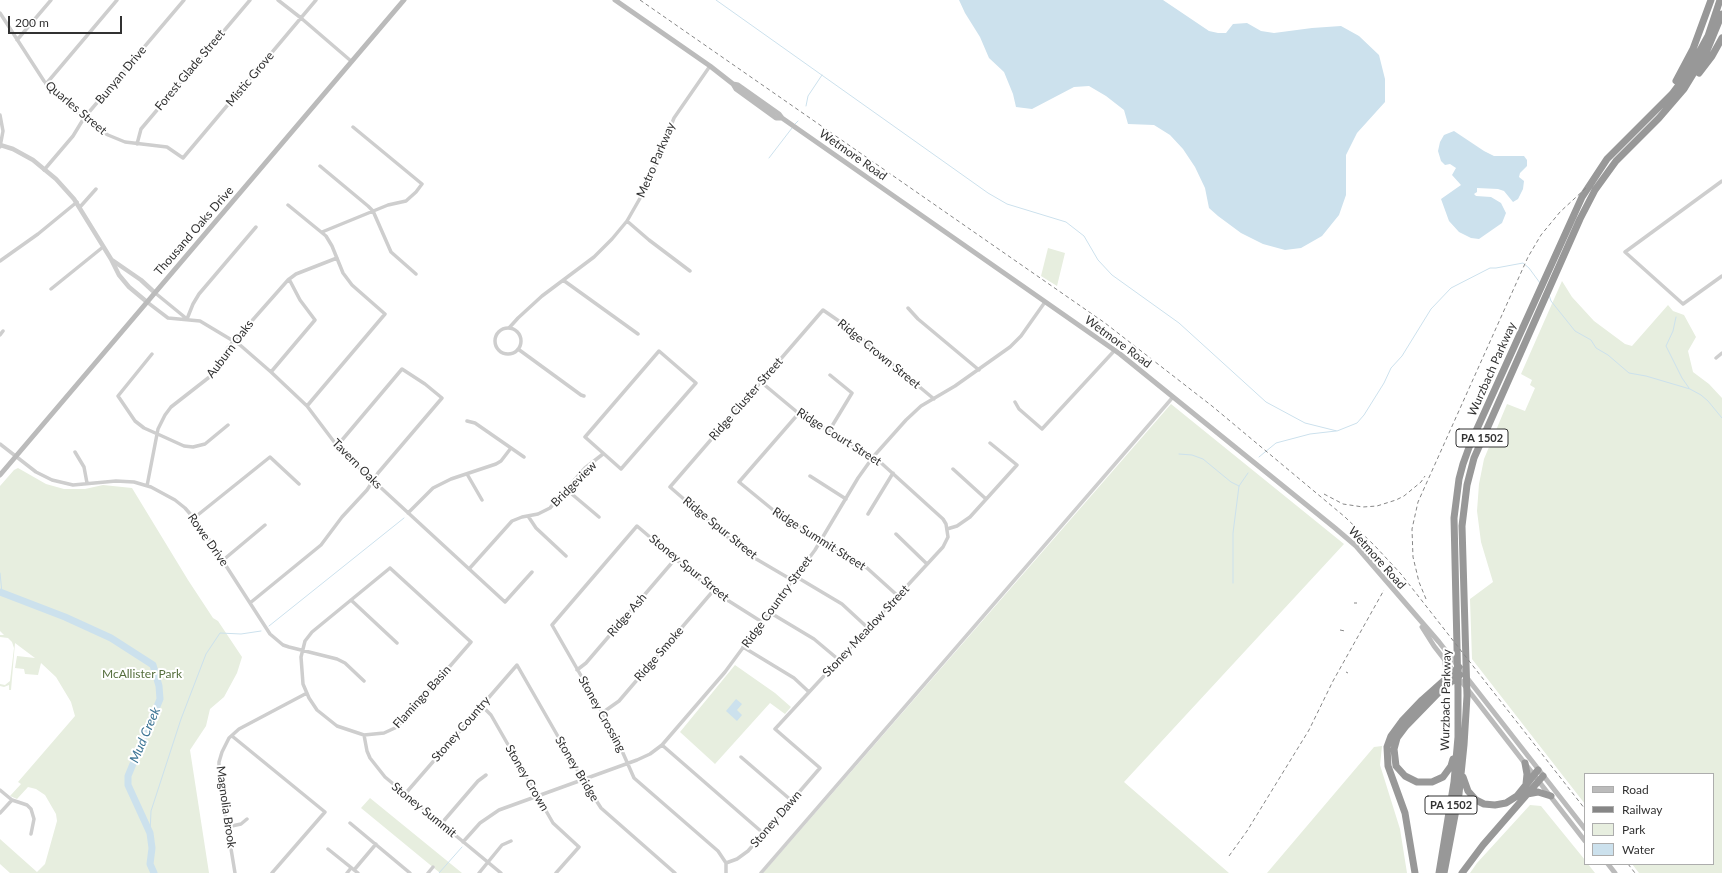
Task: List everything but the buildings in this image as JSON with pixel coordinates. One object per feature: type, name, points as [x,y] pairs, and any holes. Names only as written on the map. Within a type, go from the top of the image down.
[{"type":"highway","points":[[1662,104],[1682,72],[1693,49],[1711,0]]},
{"type":"highway","name":"Wurzbach Parkway","points":[[1439,873],[1454,782],[1458,737],[1455,509],[1459,479],[1463,464],[1471,442],[1575,209],[1607,159],[1678,86],[1700,52],[1715,18],[1720,0]]},
{"type":"highway","name":"Wurzbach Parkway","points":[[1444,873],[1454,826],[1462,771],[1464,745],[1467,696],[1462,526],[1467,485],[1472,464],[1480,442],[1540,308],[1580,219],[1595,190],[1620,156],[1659,118],[1684,89],[1706,54],[1722,14]]},
{"type":"highway","points":[[1684,89],[1712,56],[1722,38]]},
{"type":"highway","points":[[1446,660],[1447,677]]},
{"type":"highway","points":[[1458,737],[1451,766],[1445,775],[1436,781],[1424,782],[1410,780],[1396,766],[1394,749],[1397,738],[1432,698],[1459,672]]},
{"type":"highway","points":[[1415,873],[1405,813],[1388,766],[1387,747],[1391,736],[1402,721],[1447,677],[1459,672]]},
{"type":"highway","points":[[1445,687],[1459,685],[1467,688]]},
{"type":"highway","points":[[1525,763],[1527,774],[1526,784]]},
{"type":"highway","points":[[1462,771],[1465,785],[1476,800],[1484,804],[1495,805],[1506,803],[1517,796],[1526,784],[1538,775]]},
{"type":"highway","points":[[1462,873],[1482,845],[1525,795],[1538,775]]},
{"type":"highway","points":[[1525,795],[1538,792],[1550,796]]},
{"type":"main road","name":"Thousand Oaks Drive","points":[[0,475],[154,292],[404,0]]},
{"type":"main road","name":"Wetmore Road","points":[[615,0],[1115,350],[1314,509],[1356,546],[1439,642],[1459,672],[1538,775],[1584,829]]},
{"type":"main road","name":"Wetmore Road","points":[[1415,616],[1434,646],[1459,672],[1467,688],[1525,763],[1538,775],[1550,796],[1584,841]]},
{"type":"street","points":[[17,40],[50,0]]},
{"type":"street","points":[[46,84],[117,0]]},
{"type":"street","name":"Bunyan Drive","points":[[44,170],[73,136],[84,118],[184,0]]},
{"type":"street","name":"Forest Glade Street","points":[[137,144],[141,129],[250,0]]},
{"type":"street","points":[[278,0],[351,61]]},
{"type":"street","name":"Mistic Grove","points":[[183,158],[316,0]]},
{"type":"street","name":"Quarles Street","points":[[0,13],[46,84],[84,118],[108,135],[125,142],[167,147],[183,158]]},
{"type":"street","name":"Metro Parkway","points":[[509,328],[542,296],[594,257],[612,239],[627,220],[647,186],[674,118],[710,66]]},
{"type":"street","points":[[0,115],[3,131],[0,146]]},
{"type":"street","points":[[322,232],[388,205],[406,201],[422,184],[353,127]]},
{"type":"street","name":"Tavern Oaks","points":[[0,146],[22,154],[56,179],[77,202],[111,259],[119,276],[128,287],[168,318],[173,320],[187,319],[200,321],[234,341],[271,372],[307,406],[337,446],[505,602],[532,572]]},
{"type":"street","points":[[320,166],[362,200],[373,211],[391,252],[416,274]]},
{"type":"street","points":[[1722,181],[1625,252],[1683,304],[1722,276]]},
{"type":"street","points":[[80,207],[96,190]]},
{"type":"street","points":[[0,261],[38,234],[77,202]]},
{"type":"street","points":[[288,205],[322,232],[331,243],[344,273],[352,285],[385,314],[307,406]]},
{"type":"street","points":[[627,220],[649,240],[690,271]]},
{"type":"street","points":[[187,319],[199,294],[256,227]]},
{"type":"street","points":[[51,289],[103,247]]},
{"type":"street","name":"Auburn Oaks","points":[[147,486],[157,434],[162,421],[171,407],[212,375],[218,368],[224,354],[234,341],[289,279],[296,274],[337,258]]},
{"type":"street","name":"Tavern Oaks","points":[[111,259],[142,280],[154,292],[187,319]]},
{"type":"street","points":[[271,372],[315,320],[300,300],[289,279]]},
{"type":"street","points":[[563,280],[638,334]]},
{"type":"street","name":"Ridge Country Street","points":[[463,842],[480,823],[492,814],[627,764],[643,757],[662,745],[725,672],[762,622],[821,540],[873,457],[906,420],[921,406],[979,370],[1016,342],[1045,302]]},
{"type":"street","points":[[908,308],[918,319],[979,370]]},
{"type":"street","name":"Ridge Cluster Street","points":[[670,487],[823,310]]},
{"type":"street","name":"Ridge Crown Street","points":[[823,310],[849,328],[934,399]]},
{"type":"street","points":[[509,328],[516,331],[520,338],[520,346],[518,349],[512,353],[504,353],[496,346],[496,339],[499,332],[509,328]]},
{"type":"street","points":[[0,335],[3,331]]},
{"type":"street","points":[[518,349],[584,396]]},
{"type":"street","points":[[1015,402],[1019,409],[1042,429],[1115,350]]},
{"type":"street","points":[[659,351],[696,383],[621,469],[603,454],[585,438],[659,351]]},
{"type":"street","points":[[152,354],[118,396],[135,421],[144,428],[184,446],[199,446],[210,441],[228,425]]},
{"type":"street","points":[[1716,358],[1722,354]]},
{"type":"street","points":[[250,603],[321,545],[342,517],[374,481],[442,398],[425,384],[402,369],[337,446]]},
{"type":"street","points":[[829,431],[852,393],[830,375]]},
{"type":"street","name":"Ridge Court Street","points":[[761,382],[799,413],[873,457],[939,515],[947,528]]},
{"type":"street","points":[[761,873],[1173,397]]},
{"type":"street","name":"Ridge Summit Street","points":[[799,413],[739,482],[772,511],[867,568],[898,596]]},
{"type":"street","points":[[467,421],[475,423],[524,457]]},
{"type":"street","points":[[947,528],[964,522],[1017,465],[990,443]]},
{"type":"street","name":"Rowe Drive","points":[[0,444],[36,472],[52,480],[69,484],[116,481],[134,482],[147,486],[175,500],[194,518],[264,626],[276,640],[283,645],[302,651],[337,659],[345,663],[364,681]]},
{"type":"street","points":[[408,513],[434,488],[496,464],[501,461],[511,448]]},
{"type":"street","points":[[75,452],[84,467],[86,483]]},
{"type":"street","name":"Bridgeview","points":[[469,569],[512,521],[538,514],[550,508],[585,468],[603,454]]},
{"type":"street","points":[[194,518],[270,457],[299,484]]},
{"type":"street","points":[[953,469],[986,499]]},
{"type":"street","points":[[868,514],[893,473]]},
{"type":"street","points":[[467,474],[482,500]]},
{"type":"street","points":[[810,476],[846,498]]},
{"type":"street","name":"Ridge Spur Street","points":[[670,487],[746,553],[842,604],[868,628]]},
{"type":"street","points":[[566,490],[599,517]]},
{"type":"street","points":[[528,516],[536,528],[566,556]]},
{"type":"street","points":[[222,560],[265,526]]},
{"type":"street","name":"Stoney Spur Street","points":[[552,625],[638,526],[713,591],[762,622]]},
{"type":"street","name":"Stoney Meadow Street","points":[[820,768],[776,729],[944,545],[948,536],[947,528]]},
{"type":"street","points":[[896,534],[927,564]]},
{"type":"street","name":"Ridge Ash","points":[[577,670],[586,664],[676,558]]},
{"type":"street","name":"Flamingo Basin","points":[[351,600],[390,568],[471,642],[397,727],[384,733],[364,735]]},
{"type":"street","name":"Ridge Smoke","points":[[602,712],[620,700],[713,591]]},
{"type":"street","points":[[364,735],[349,731],[330,722],[317,710],[307,693],[301,671],[302,651],[305,641],[312,632],[351,600],[397,643]]},
{"type":"street","points":[[769,612],[814,639],[839,660]]},
{"type":"street","name":"Stoney Crossing","points":[[552,625],[621,747],[627,764],[637,782],[718,851],[726,863]]},
{"type":"street","points":[[743,647],[794,678],[810,692]]},
{"type":"street","name":"Stoney Country","points":[[405,794],[517,664]]},
{"type":"street","name":"Stoney Bridge","points":[[517,664],[600,808],[675,873]]},
{"type":"street","name":"Magnolia Brook","points":[[235,873],[218,767],[222,752],[232,736],[244,726],[307,693]]},
{"type":"street","name":"Stoney Crown","points":[[481,705],[491,715],[553,823],[579,847],[556,873]]},
{"type":"street","name":"Stoney Summit","points":[[364,735],[367,751],[378,770],[501,873]]},
{"type":"street","points":[[232,736],[325,812],[272,873]]},
{"type":"street","points":[[662,745],[763,833]]},
{"type":"street","points":[[741,757],[792,801]]},
{"type":"street","name":"Stoney Dawn","points":[[726,863],[737,860],[744,855],[820,768]]},
{"type":"street","points":[[441,824],[478,781],[486,775]]},
{"type":"street","points":[[0,790],[12,800],[26,805],[31,809],[34,819],[31,834]]},
{"type":"street","points":[[0,813],[12,800]]},
{"type":"street","points":[[227,826],[241,824],[247,819]]},
{"type":"street","points":[[350,823],[410,873]]},
{"type":"street","points":[[479,873],[505,842],[511,840]]},
{"type":"street","points":[[347,873],[355,870],[376,844]]},
{"type":"street","points":[[328,849],[355,870]]},
{"type":"street","points":[[726,863],[726,873]]},
{"type":"street","points":[[428,873],[433,867]]},
{"type":"green space","points":[[1048,248],[1065,253],[1057,286],[1041,276]]},
{"type":"green space","points":[[1562,281],[1572,297],[1594,321],[1625,344],[1632,346],[1668,305],[1673,311],[1684,315],[1696,337],[1688,351],[1693,372],[1709,384],[1722,398],[1722,873],[1639,873],[1633,865],[1714,865],[1714,773],[1584,773],[1584,803],[1472,659],[1470,599],[1493,582],[1481,542],[1477,511],[1479,484],[1484,459],[1507,404],[1525,411],[1535,388],[1530,385],[1532,380],[1521,374]]},
{"type":"green space","points":[[1171,404],[1344,544],[1124,782],[1229,873],[763,873]]},
{"type":"green space","name":"McAllister Park","points":[[18,468],[46,484],[64,489],[85,489],[103,485],[132,488],[188,580],[213,618],[218,621],[242,657],[237,673],[224,697],[210,709],[206,726],[190,750],[209,873],[10,873],[0,864],[0,839],[37,872],[45,864],[57,821],[56,814],[45,795],[36,789],[28,787],[17,799],[10,796],[21,784],[18,782],[75,716],[71,702],[56,677],[41,663],[38,675],[25,674],[24,669],[15,668],[17,656],[35,658],[15,643],[11,690],[9,690],[9,685],[4,687],[0,686],[0,684],[5,685],[10,681],[14,648],[12,642],[8,638],[0,637],[0,635],[4,635],[0,631],[0,486],[14,470]]},
{"type":"green space","points":[[735,665],[775,693],[791,707],[785,714],[770,703],[715,764],[680,732]]},
{"type":"green space","points":[[1382,746],[1380,765],[1400,829],[1407,873],[1267,873],[1374,747]]},
{"type":"green space","points":[[370,798],[462,873],[440,873],[361,808]]},
{"type":"green space","points":[[1530,805],[1541,806],[1584,859],[1584,865],[1589,865],[1595,873],[1470,873],[1477,863]]},
{"type":"water","points":[[959,0],[1163,0],[1209,31],[1218,33],[1226,33],[1233,24],[1247,23],[1261,31],[1274,33],[1341,26],[1359,36],[1379,55],[1385,79],[1385,102],[1357,133],[1346,155],[1346,195],[1339,215],[1322,236],[1301,248],[1285,250],[1263,244],[1241,233],[1218,216],[1209,208],[1205,188],[1195,167],[1183,149],[1170,135],[1154,125],[1128,124],[1124,110],[1106,96],[1089,86],[1074,87],[1032,109],[1016,107],[1013,94],[1004,72],[989,58],[980,37]]},
{"type":"water","points":[[1454,131],[1494,156],[1524,156],[1527,160],[1527,166],[1520,173],[1519,177],[1524,181],[1523,189],[1518,199],[1513,202],[1504,191],[1498,189],[1477,188],[1477,192],[1474,194],[1476,196],[1491,197],[1501,203],[1506,213],[1502,223],[1479,239],[1471,238],[1459,232],[1449,221],[1441,199],[1461,185],[1452,175],[1456,168],[1450,164],[1445,165],[1441,161],[1438,151],[1440,142],[1444,135]]},
{"type":"water","points":[[736,699],[742,704],[737,710],[742,715],[737,721],[726,711]]},
{"type":"waterway","points":[[716,0],[988,193],[1007,204],[1066,222],[1084,236],[1098,260],[1112,275],[1179,323],[1266,402],[1305,423],[1337,431],[1357,423],[1364,415],[1384,383],[1391,368],[1402,356],[1431,309],[1451,288],[1490,268],[1523,263],[1529,268],[1540,283]]},
{"type":"waterway","points":[[806,106],[808,96],[822,75]]},
{"type":"waterway","points":[[795,124],[798,121]]},
{"type":"waterway","points":[[769,158],[792,128]]},
{"type":"waterway","points":[[1549,295],[1551,301],[1575,331],[1591,340],[1596,348],[1608,355],[1629,373],[1646,376],[1690,389],[1708,401],[1722,418]]},
{"type":"waterway","points":[[1676,317],[1673,331],[1666,346],[1682,378],[1689,388]]},
{"type":"waterway","points":[[1259,457],[1276,443],[1310,434],[1336,431]]},
{"type":"waterway","points":[[1179,454],[1192,455],[1203,459],[1231,482],[1239,486]]},
{"type":"waterway","points":[[1233,583],[1233,533],[1239,486],[1248,473]]},
{"type":"waterway","points":[[269,626],[404,518]]},
{"type":"waterway","points":[[0,573],[2,593]]},
{"type":"waterway","name":"Mud Creek","points":[[0,592],[65,617],[111,638],[153,665],[159,686],[160,699],[128,776],[128,785],[150,833],[152,848],[150,864],[154,873]]},
{"type":"waterway","points":[[150,833],[151,811],[181,719],[206,654],[220,633],[241,634],[261,631]]},
{"type":"waterway","points":[[439,873],[462,847]]},
{"type":"railway","points":[[640,0],[1105,323],[1212,406],[1345,517],[1401,574],[1584,808]]},
{"type":"railway","points":[[1426,599],[1419,582],[1413,557],[1412,529],[1418,502],[1528,257],[1541,235],[1560,212],[1587,187]]},
{"type":"railway","points":[[1324,494],[1343,504],[1363,507],[1377,506],[1404,496],[1421,482],[1425,476]]},
{"type":"railway","points":[[1229,856],[1247,831],[1309,730],[1333,681],[1384,590]]},
{"type":"railway","points":[[1340,630],[1345,631]]},
{"type":"railway","points":[[1629,865],[1635,873]]}]
